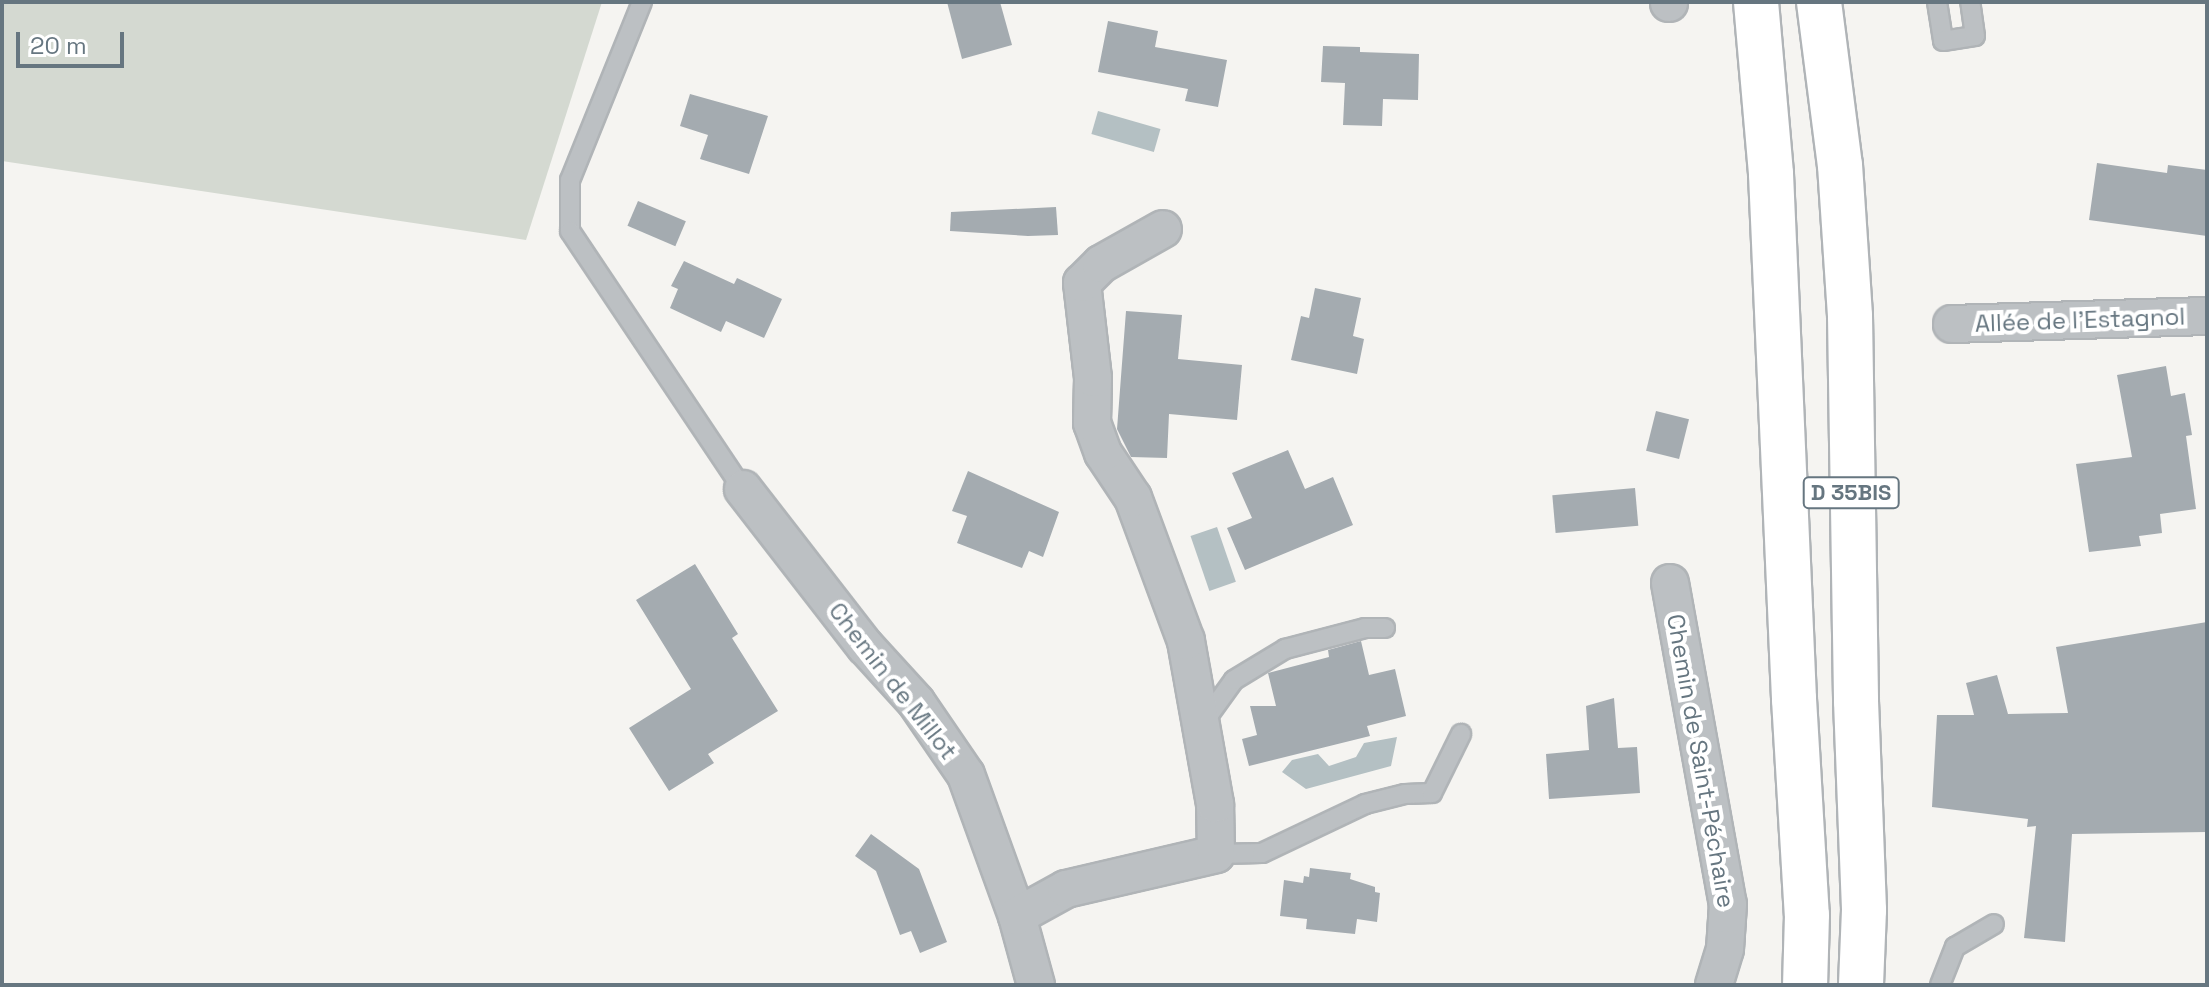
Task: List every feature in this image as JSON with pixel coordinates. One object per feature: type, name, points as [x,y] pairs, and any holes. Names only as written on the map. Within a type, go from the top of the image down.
[{"type":"main road","name":"D 35BIS","points":[[1756,2],[1771,174],[1794,699],[1807,915],[1805,985]]},
{"type":"main road","name":"D 35BIS","points":[[1819,2],[1840,165],[1850,316],[1856,701],[1864,910],[1861,985]]},
{"type":"street","points":[[1017,916],[1066,889],[1216,854],[1215,804],[1186,641],[1133,498],[1103,453],[1092,423],[1093,378],[1082,283],[1101,264],[1163,229]]},
{"type":"street","name":"Allée de l'Estagnol","points":[[1952,324],[2207,316]]},
{"type":"street","name":"Chemin de Millot","points":[[743,489],[865,646],[916,702],[966,775],[1017,916],[1036,985]]},
{"type":"street","name":"Chemin de Saint-Péchaire","points":[[1670,583],[1728,904],[1725,949],[1714,985]]},
{"type":"lane","points":[[642,2],[570,180],[570,231],[743,489]]},
{"type":"lane","points":[[1937,2],[1943,41],[1975,36],[1970,2]]},
{"type":"lane","points":[[1201,725],[1234,680],[1285,649],[1365,628],[1385,628]]},
{"type":"lane","points":[[1216,854],[1262,853],[1365,804],[1405,794],[1432,793],[1461,734]]},
{"type":"lane","points":[[1940,985],[1955,947],[1994,924]]},
{"type":"shaded area","points":[[2,2],[602,2],[526,240],[2,161]]},
{"type":"shaded area","points":[[1098,111],[1160,129],[1154,152],[1091,134]]},
{"type":"shaded area","points":[[1217,527],[1236,582],[1209,591],[1191,536]]},
{"type":"shaded area","points":[[1397,737],[1391,766],[1306,789],[1282,772],[1292,760],[1318,754],[1329,766],[1356,757],[1364,743]]},
{"type":"building","points":[[947,2],[1000,2],[1012,45],[962,59]]},
{"type":"building","points":[[1108,21],[1158,31],[1155,47],[1227,60],[1218,107],[1185,101],[1188,89],[1098,72]]},
{"type":"building","points":[[1323,46],[1360,47],[1360,52],[1419,54],[1418,100],[1383,99],[1382,126],[1343,125],[1345,83],[1321,82]]},
{"type":"building","points":[[690,94],[768,116],[749,174],[700,159],[708,135],[680,126]]},
{"type":"building","points":[[2097,163],[2167,173],[2168,165],[2207,170],[2207,236],[2089,220]]},
{"type":"building","points":[[638,201],[686,221],[675,246],[627,226]]},
{"type":"building","points":[[1056,207],[1058,235],[950,231],[951,212]]},
{"type":"building","points":[[684,261],[734,284],[737,278],[782,299],[764,338],[726,321],[721,332],[670,308],[678,289],[671,286]]},
{"type":"building","points":[[1315,288],[1361,298],[1353,336],[1364,339],[1357,374],[1291,360],[1301,316],[1309,318]]},
{"type":"building","points":[[1126,311],[1182,315],[1178,359],[1242,365],[1237,420],[1169,414],[1167,458],[1131,457],[1117,429]]},
{"type":"building","points":[[2166,366],[2171,396],[2185,393],[2192,435],[2186,436],[2196,509],[2160,514],[2162,533],[2139,536],[2141,546],[2089,552],[2076,464],[2132,457],[2117,375]]},
{"type":"building","points":[[1656,411],[1689,419],[1679,459],[1646,451]]},
{"type":"building","points":[[1288,450],[1305,489],[1333,477],[1353,525],[1245,570],[1227,528],[1252,518],[1232,473]]},
{"type":"building","points":[[968,471],[1059,512],[1043,557],[1029,551],[1022,568],[957,543],[967,516],[952,511]]},
{"type":"building","points":[[1635,488],[1638,526],[1556,533],[1552,495]]},
{"type":"building","points":[[695,564],[738,634],[732,638],[778,711],[708,754],[714,763],[669,791],[629,728],[691,689],[636,600]]},
{"type":"building","points":[[2207,622],[2207,832],[2072,834],[2065,942],[2024,938],[2036,826],[2027,827],[2028,819],[1932,807],[1937,715],[1974,715],[1966,683],[1997,675],[2008,714],[2068,713],[2056,647]]},
{"type":"building","points":[[1361,641],[1369,675],[1395,669],[1406,716],[1367,726],[1370,736],[1249,766],[1242,739],[1257,735],[1250,706],[1276,706],[1268,673],[1329,657],[1328,650]]},
{"type":"building","points":[[1614,698],[1618,748],[1637,747],[1640,793],[1549,799],[1546,754],[1589,750],[1586,706]]},
{"type":"building","points":[[871,834],[919,869],[947,942],[920,953],[911,931],[900,935],[876,871],[855,856]]},
{"type":"building","points":[[1310,868],[1351,873],[1350,879],[1375,887],[1375,892],[1380,893],[1377,922],[1357,919],[1355,934],[1306,929],[1307,919],[1280,916],[1284,880],[1303,883],[1304,876],[1309,877]]}]
